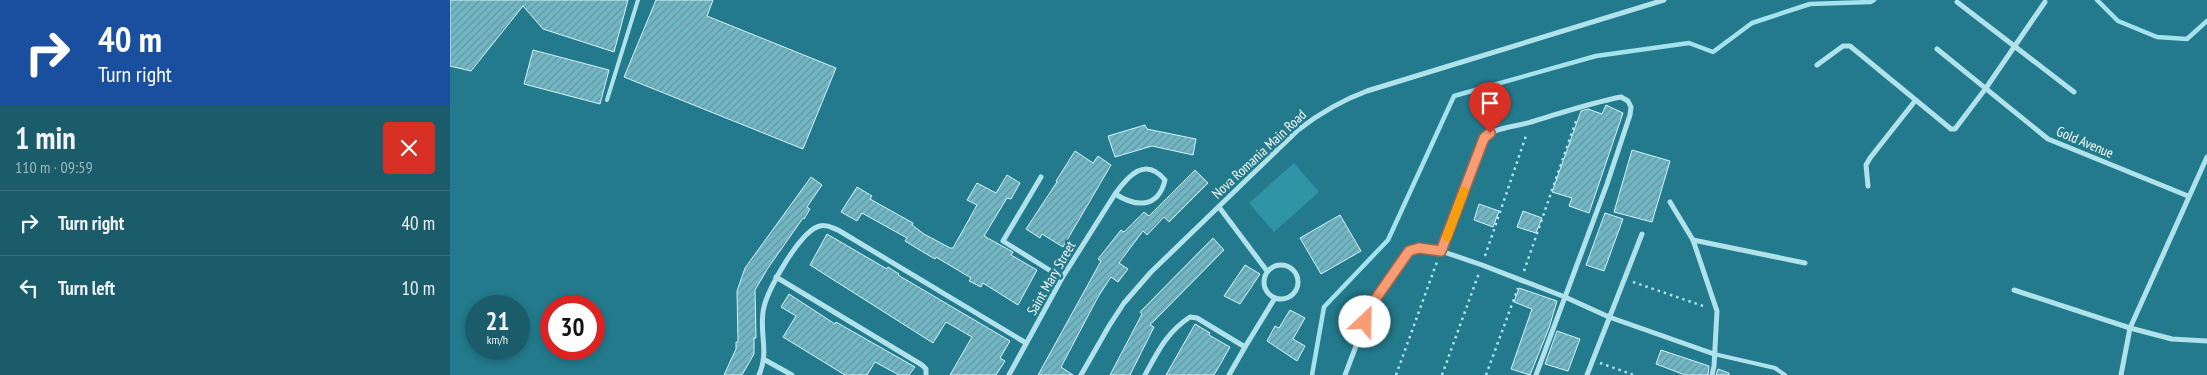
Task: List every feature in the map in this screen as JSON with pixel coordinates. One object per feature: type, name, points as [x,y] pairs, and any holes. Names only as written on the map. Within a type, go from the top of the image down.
[{"type":"street","name":"Nova Romania Main Road","points":[[1081,375],[1124,303],[1151,272],[1298,130],[1320,113],[1342,100],[1366,91],[1664,0]]},
{"type":"street","points":[[1957,2],[2074,92]]},
{"type":"street","points":[[1817,66],[1843,46],[1850,46],[1951,130],[1955,129],[2016,46],[2045,2]]},
{"type":"street","name":"Gold Avenue","points":[[1936,49],[2048,139],[2188,196]]},
{"type":"street","points":[[1441,251],[1484,138],[1490,133],[1582,105],[1621,97],[1628,101],[1631,107],[1607,184],[1536,375]]},
{"type":"street","points":[[1868,186],[1866,165],[1915,101]]},
{"type":"street","points":[[2120,375],[2130,328],[2207,157]]},
{"type":"street","name":"Saint Mary Street","points":[[1009,375],[1062,278],[1115,194],[1131,174],[1138,170],[1149,169],[1159,172],[1165,180],[1163,188],[1145,204],[1134,204],[1115,194]]},
{"type":"street","points":[[1041,177],[1003,241],[1062,278]]},
{"type":"street","points":[[1670,202],[1693,240],[1717,311],[1712,375]]},
{"type":"street","points":[[1219,207],[1267,271]]},
{"type":"street","points":[[759,375],[765,360],[763,309],[766,297],[793,251],[814,228],[821,226],[830,226],[1026,344]]},
{"type":"street","points":[[1587,375],[1642,234]]},
{"type":"street","points":[[1693,240],[1805,263]]},
{"type":"street","points":[[1345,375],[1372,304],[1409,251],[1419,248],[1441,251],[1482,265],[1565,297],[1609,317],[1714,354]]},
{"type":"street","points":[[1276,265],[1288,265],[1293,268],[1299,278],[1297,290],[1287,298],[1275,298],[1266,290],[1264,283],[1267,271],[1276,265]]},
{"type":"street","points":[[776,277],[922,364],[926,370],[926,375]]},
{"type":"street","points":[[2014,290],[2130,328],[2172,339],[2207,341]]},
{"type":"street","points":[[1230,375],[1275,298]]},
{"type":"street","points":[[1146,375],[1161,346],[1175,327],[1190,317],[1197,318],[1245,347]]},
{"type":"street","points":[[765,360],[792,375]]},
{"type":"lane","points":[[607,100],[638,0]]},
{"type":"lane","points":[[1714,354],[1776,368],[1785,375]]},
{"type":"path","points":[[1486,375],[1582,105]]},
{"type":"path","points":[[1442,375],[1482,265],[1530,122]]},
{"type":"path","points":[[1396,375],[1441,251]]},
{"type":"path","points":[[1624,278],[1717,311]]},
{"type":"path","points":[[1592,360],[1634,375]]},
{"type":"shaded area","points":[[1294,163],[1319,192],[1274,232],[1249,203]]},
{"type":"building","points":[[450,0],[628,0],[614,52],[543,29],[523,6],[471,71],[450,66]]},
{"type":"building","points":[[656,0],[713,0],[707,16],[836,68],[803,149],[624,77]]},
{"type":"building","points":[[533,50],[609,70],[600,104],[524,84]]},
{"type":"building","points":[[1606,105],[1623,113],[1589,213],[1569,206],[1572,198],[1552,192],[1581,111],[1588,109],[1602,114]]},
{"type":"building","points":[[1145,125],[1147,129],[1196,139],[1193,155],[1152,146],[1115,157],[1108,136]]},
{"type":"building","points":[[1632,150],[1670,161],[1652,222],[1614,212]]},
{"type":"building","points":[[1075,151],[1093,163],[1098,156],[1111,165],[1063,247],[1042,234],[1040,238],[1026,229]]},
{"type":"building","points":[[1195,170],[1208,183],[1169,222],[1164,217],[1147,235],[1143,231],[1119,263],[1128,269],[1118,282],[1111,277],[1098,297],[1061,367],[1073,375],[1038,375],[1101,261],[1098,259],[1121,230],[1124,232],[1144,212],[1149,216]]},
{"type":"building","points":[[1007,175],[1020,183],[1011,199],[1007,198],[984,236],[1013,252],[1011,255],[1037,270],[1018,305],[983,283],[981,287],[969,281],[971,278],[936,257],[935,259],[923,252],[905,241],[907,238],[862,213],[857,221],[841,212],[857,187],[872,196],[870,199],[913,223],[912,225],[924,234],[953,248],[977,205],[967,200],[977,183],[996,193]]},
{"type":"building","points":[[811,177],[822,185],[807,207],[810,209],[804,219],[768,268],[755,290],[756,338],[754,338],[754,354],[742,375],[724,375],[736,349],[736,342],[738,342],[737,291],[745,268]]},
{"type":"building","points":[[1479,204],[1499,211],[1493,227],[1474,220]]},
{"type":"building","points":[[1523,211],[1542,218],[1536,233],[1517,227]]},
{"type":"building","points":[[1605,213],[1623,219],[1604,271],[1586,265]]},
{"type":"building","points":[[1340,215],[1361,251],[1321,274],[1300,238]]},
{"type":"building","points":[[827,234],[887,269],[888,267],[898,275],[1010,341],[1000,358],[1005,361],[996,375],[950,375],[972,337],[946,322],[933,343],[810,265]]},
{"type":"building","points":[[1213,238],[1224,250],[1150,325],[1154,327],[1130,375],[1110,375],[1142,314],[1140,312]]},
{"type":"building","points":[[1245,265],[1260,274],[1240,304],[1224,296]]},
{"type":"building","points":[[1519,288],[1557,301],[1549,328],[1530,375],[1511,369],[1532,309],[1514,302]]},
{"type":"building","points":[[789,294],[835,324],[836,322],[915,367],[909,375],[899,375],[875,362],[867,375],[845,375],[783,337],[796,316],[781,307]]},
{"type":"building","points":[[1290,310],[1305,318],[1293,339],[1305,346],[1297,361],[1267,341],[1275,326],[1279,328]]},
{"type":"building","points":[[1195,324],[1210,333],[1209,335],[1230,347],[1221,363],[1214,375],[1166,375]]},
{"type":"building","points":[[1557,331],[1580,339],[1568,371],[1545,364]]},
{"type":"building","points":[[1661,350],[1709,366],[1708,375],[1685,375],[1656,364]]},
{"type":"building","points":[[1718,369],[1729,373],[1729,375],[1716,375]]},
{"type":"waterway","points":[[1312,375],[1324,307],[1388,240],[1454,96],[1596,56],[1689,43],[1713,52],[1752,23],[1810,4],[1871,2],[1874,0]]},
{"type":"waterway","points":[[2097,0],[2118,21],[2157,37],[2187,39],[2207,21]]},
{"type":"slow traffic","points":[[1447,237],[1464,191]]},
{"type":"route","points":[[1365,322],[1372,304],[1409,251],[1419,248],[1441,251],[1484,138],[1490,133]]}]
